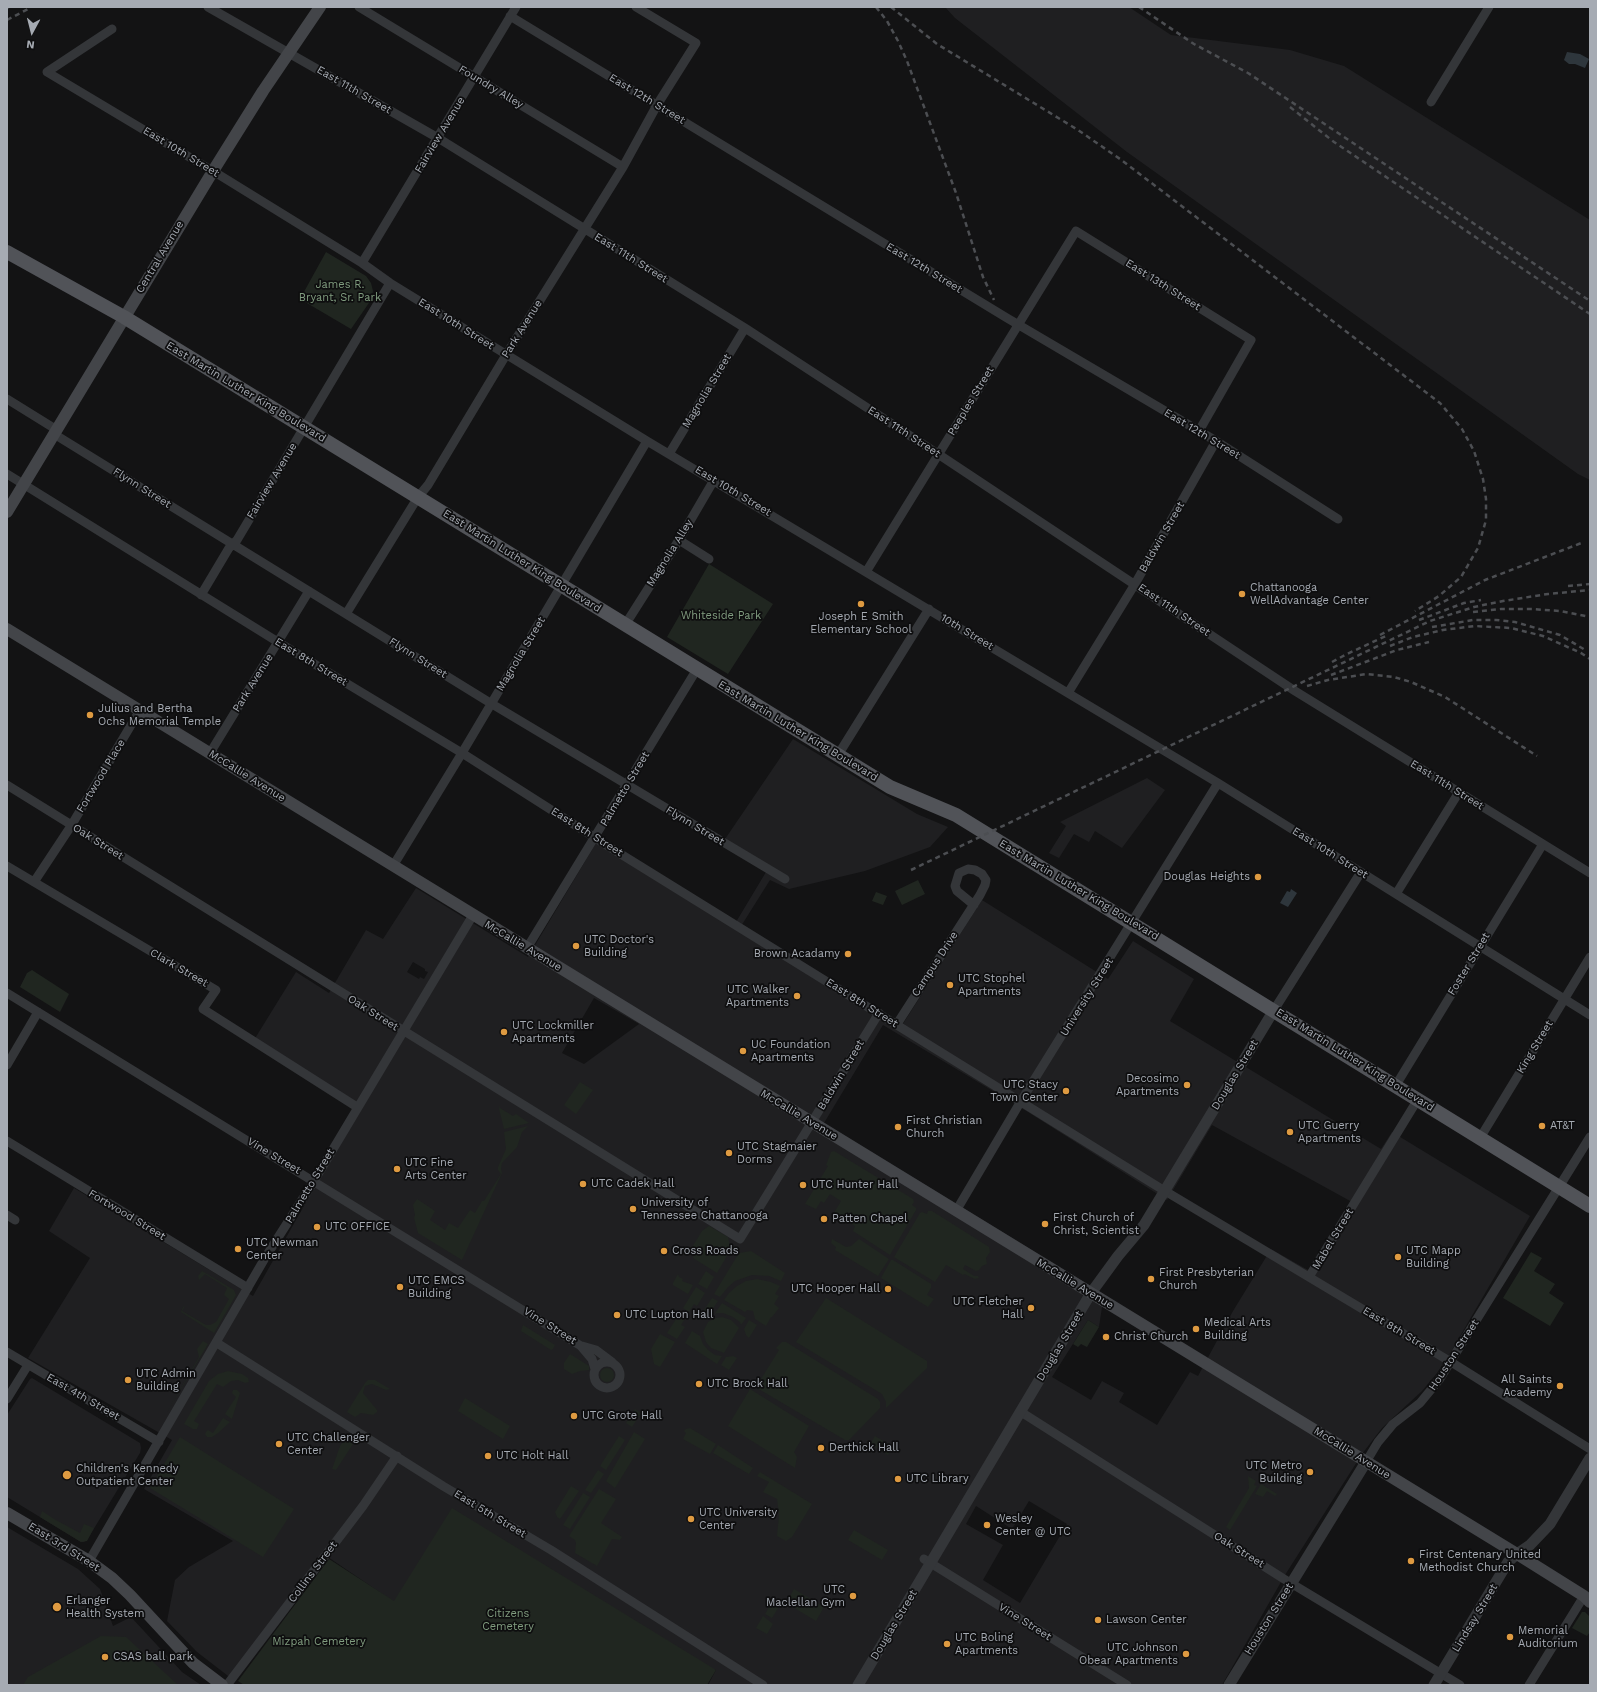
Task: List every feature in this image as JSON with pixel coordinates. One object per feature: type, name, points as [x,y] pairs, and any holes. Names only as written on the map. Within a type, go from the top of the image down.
[{"type":"main road","name":"Central Avenue","points":[[7,512],[262,91],[320,7]]},
{"type":"main road","name":"East Martin Luther King Boulevard","points":[[7,252],[124,318],[304,427],[562,587],[890,787],[956,815],[1590,1206]]},
{"type":"main road","name":"McCallie Avenue","points":[[7,628],[1517,1554],[1587,1599]]},
{"type":"main road","name":"East 3rd Street","points":[[7,1513],[89,1561],[130,1595],[193,1663],[222,1685]]},
{"type":"street","name":"East 11th Street","points":[[208,7],[438,138],[584,230],[745,328],[1295,690],[1590,873]]},
{"type":"street","name":"Foundry Alley","points":[[360,7],[623,167]]},
{"type":"street","name":"Fairview Avenue","points":[[362,263],[516,7]]},
{"type":"street","name":"Park Avenue","points":[[346,614],[418,497],[428,485],[506,355],[623,167],[657,105],[696,43],[636,7]]},
{"type":"street","points":[[1431,102],[1489,7]]},
{"type":"street","name":"East 12th Street","points":[[510,16],[1018,324],[1216,441],[1338,519]]},
{"type":"street","name":"East 10th Street","points":[[112,29],[47,72],[213,171],[362,263],[390,283],[506,355],[866,572]]},
{"type":"street","name":"Peeples Street","points":[[866,572],[1076,231]]},
{"type":"street","name":"East 13th Street","points":[[1076,231],[1251,340],[1199,431]]},
{"type":"street","name":"Fairview Avenue","points":[[201,595],[390,283]]},
{"type":"street","name":"Magnolia Street","points":[[669,454],[745,328]]},
{"type":"street","name":"Flynn Street","points":[[7,399],[55,432],[346,614],[627,786],[785,879]]},
{"type":"street","name":"Magnolia Street","points":[[393,866],[562,587],[647,441]]},
{"type":"street","name":"Baldwin Street","points":[[1068,693],[1135,584],[1216,441]]},
{"type":"street","name":"East 8th Street","points":[[7,474],[201,595],[462,753],[595,838],[1166,1191]]},
{"type":"street","name":"Magnolia Alley","points":[[625,625],[679,540],[714,480]]},
{"type":"street","points":[[679,540],[709,559]]},
{"type":"street","name":"10th Street","points":[[866,572],[1068,693]]},
{"type":"street","name":"Park Avenue","points":[[210,753],[309,591]]},
{"type":"street","points":[[838,755],[929,610]]},
{"type":"street","name":"Palmetto Street","points":[[527,948],[697,669]]},
{"type":"street","name":"East 10th Street","points":[[1068,693],[1361,872],[1590,1015]]},
{"type":"street","name":"Fortwood Place","points":[[34,882],[71,826],[140,710]]},
{"type":"street","name":"University Street","points":[[956,1211],[1021,1101],[1218,784]]},
{"type":"street","name":"Oak Street","points":[[7,785],[403,1032],[740,1239]]},
{"type":"street","points":[[1396,894],[1459,792]]},
{"type":"street","name":"Foster Street","points":[[1396,1085],[1543,844]]},
{"type":"street","name":"Clark Street","points":[[7,866],[216,990],[203,1009],[357,1107]]},
{"type":"street","name":"Douglas Street","points":[[858,1685],[927,1561],[1021,1412],[1091,1293],[1118,1256],[1144,1225],[1166,1191],[1274,1010],[1361,872]]},
{"type":"street","name":"Campus Drive","points":[[897,1024],[974,905]]},
{"type":"street","name":"Palmetto Street","points":[[89,1561],[160,1442],[248,1288],[314,1181],[473,915]]},
{"type":"street","name":"King Street","points":[[1480,1138],[1590,957]]},
{"type":"street","name":"Vine Street","points":[[7,993],[581,1346],[596,1350],[618,1366],[621,1375],[620,1380],[614,1386],[606,1388],[599,1386],[595,1379],[595,1369],[592,1359],[581,1346]]},
{"type":"street","points":[[7,1065],[38,1012]]},
{"type":"street","name":"Baldwin Street","points":[[740,1239],[813,1123],[879,1013]]},
{"type":"street","name":"Mabel Street","points":[[1166,1191],[1310,1277],[1418,1099]]},
{"type":"street","name":"Houston Street","points":[[1229,1685],[1378,1442],[1393,1424],[1420,1403],[1431,1392],[1590,1137]]},
{"type":"street","name":"Fortwood Street","points":[[7,1141],[248,1288]]},
{"type":"street","points":[[7,1215],[15,1220]]},
{"type":"street","name":"East 8th Street","points":[[1310,1277],[1451,1362],[1590,1449]]},
{"type":"street","name":"East 5th Street","points":[[217,1343],[457,1495],[551,1550],[763,1685]]},
{"type":"street","name":"East 4th Street","points":[[7,1352],[160,1442]]},
{"type":"street","points":[[595,1369],[596,1366],[602,1362],[606,1361],[613,1363]]},
{"type":"street","points":[[7,1399],[28,1365]]},
{"type":"street","name":"Oak Street","points":[[1021,1412],[1291,1583],[1460,1685]]},
{"type":"street","name":"Collins Street","points":[[227,1685],[363,1506],[397,1456]]},
{"type":"street","name":"Lindsay Street","points":[[1434,1685],[1508,1562],[1530,1545],[1550,1524],[1590,1458]]},
{"type":"street","name":"Vine Street","points":[[927,1561],[1127,1685]]},
{"type":"street","points":[[1529,1685],[1587,1599]]},
{"type":"shaded area","points":[[945,7],[1129,7],[1171,35],[1290,50],[1344,66],[1590,220],[1590,480],[1578,474],[1127,152],[955,18]]},
{"type":"shaded area","points":[[1567,52],[1580,54],[1589,59],[1585,68],[1575,64],[1569,64],[1564,60]]},
{"type":"shaded area","name":"University of Tennessee Chattanooga","points":[[793,739],[917,814],[948,827],[930,847],[865,871],[789,889],[770,880],[738,931],[899,1030],[982,900],[1108,979],[1133,941],[1194,979],[1170,1021],[1381,1149],[1392,1132],[1530,1216],[1437,1373],[1422,1391],[1382,1428],[1362,1454],[1285,1575],[1222,1685],[708,1685],[716,1670],[394,1602],[325,1555],[232,1679],[197,1652],[167,1621],[175,1580],[189,1567],[233,1541],[144,1489],[172,1440],[28,1358],[90,1258],[49,1231],[74,1188],[253,1296],[361,1105],[254,1040],[296,972],[329,993],[366,930],[383,939],[416,888],[528,957],[596,843],[733,927],[766,872],[721,845]],"holes":[[[413,962],[428,972],[424,979],[420,977],[419,979],[407,972]],[[594,998],[639,1024],[584,1064],[562,1053]],[[883,1025],[1028,1112],[1167,1200],[1212,1125],[1352,1202],[1308,1270],[1271,1249],[1233,1311],[1198,1376],[1190,1372],[1157,1425],[1119,1402],[1124,1393],[1102,1381],[1091,1400],[1052,1377],[1088,1320],[1099,1327],[1104,1294],[824,1123]],[[1029,1501],[1067,1524],[1020,1603],[983,1580],[1003,1545],[966,1524],[976,1506],[1012,1529]]]},
{"type":"shaded area","points":[[1147,778],[1165,790],[1122,848],[1095,831],[1089,842],[1074,834],[1059,858],[1049,853],[1066,826],[1060,822]]},
{"type":"shaded area","points":[[1291,889],[1297,893],[1288,907],[1280,903],[1287,891],[1290,892]]},
{"type":"shaded area","name":"Children's Kennedy Outpatient Center","points":[[32,1378],[140,1443],[140,1453],[87,1540],[84,1542],[81,1542],[7,1497],[7,1415]]},
{"type":"shaded area","points":[[7,1527],[78,1569],[100,1589],[113,1626],[131,1617],[182,1672],[201,1685],[7,1685]]},
{"type":"green space","name":"James R. Bryant, Sr. Park","points":[[326,252],[366,276],[371,283],[373,291],[371,300],[351,329],[300,299]]},
{"type":"green space","name":"Whiteside Park","points":[[709,564],[773,604],[728,674],[667,637]]},
{"type":"green space","points":[[918,880],[925,894],[902,905],[895,891]]},
{"type":"green space","points":[[876,892],[887,896],[883,905],[872,901]]},
{"type":"green space","points":[[32,970],[69,994],[60,1012],[20,987],[27,973]]},
{"type":"green space","points":[[580,1082],[593,1090],[576,1114],[564,1105]]},
{"type":"green space","points":[[500,1105],[500,1108],[513,1116],[516,1114],[529,1123],[504,1129],[499,1109]]},
{"type":"green space","points":[[528,1126],[522,1132],[517,1147],[502,1163],[502,1173],[462,1260],[418,1233],[414,1218],[415,1215],[413,1205],[417,1199],[435,1211],[430,1220],[445,1230],[449,1223],[458,1228],[470,1210],[475,1213],[501,1174],[498,1167],[506,1149],[504,1132]]},
{"type":"green space","points":[[834,1151],[913,1199],[914,1202],[912,1205],[916,1208],[916,1210],[890,1255],[853,1231],[855,1226],[834,1213],[841,1201],[830,1194],[824,1203],[821,1201],[816,1209],[805,1204],[828,1166],[826,1165],[831,1152]]},
{"type":"green space","points":[[928,1211],[932,1211],[989,1247],[990,1252],[986,1258],[987,1264],[976,1271],[965,1265],[963,1269],[974,1276],[978,1276],[979,1278],[975,1279],[964,1274],[963,1275],[946,1265],[935,1282],[894,1257],[920,1213],[922,1212],[927,1214]]},
{"type":"green space","points":[[709,1226],[728,1237],[731,1249],[717,1273],[693,1258],[694,1253],[691,1249],[702,1231]]},
{"type":"green space","points":[[832,1239],[846,1247],[851,1246],[859,1239],[889,1259],[878,1276],[835,1250],[836,1247],[831,1243]]},
{"type":"green space","points":[[751,1251],[785,1273],[781,1281],[769,1276],[752,1275],[735,1281],[720,1297],[714,1294],[739,1253]]},
{"type":"green space","points":[[1531,1252],[1542,1258],[1534,1271],[1555,1284],[1549,1293],[1564,1303],[1550,1326],[1503,1298]]},
{"type":"green space","points":[[891,1260],[931,1284],[931,1288],[927,1295],[934,1299],[928,1307],[881,1278]]},
{"type":"green space","points":[[202,1271],[234,1290],[236,1295],[214,1333],[181,1312],[185,1306],[182,1311],[206,1325],[210,1325],[216,1322],[229,1299],[224,1295],[227,1288],[205,1274],[199,1280],[198,1276]]},
{"type":"green space","points":[[706,1271],[714,1277],[707,1289],[698,1284]]},
{"type":"green space","points":[[678,1274],[679,1277],[683,1279],[682,1281],[693,1285],[688,1294],[673,1285]]},
{"type":"green space","points":[[757,1279],[771,1282],[780,1286],[775,1294],[779,1296],[774,1304],[779,1308],[771,1317],[766,1326],[755,1319],[753,1311],[747,1310],[745,1312],[724,1300],[737,1286],[746,1281]]},
{"type":"green space","points":[[696,1287],[705,1293],[697,1306],[694,1304],[689,1312],[683,1308]]},
{"type":"green space","points":[[712,1298],[718,1301],[710,1313],[704,1310]]},
{"type":"green space","points":[[826,1298],[927,1361],[927,1368],[886,1408],[886,1402],[882,1394],[796,1342]]},
{"type":"green space","points":[[722,1303],[746,1318],[741,1325],[740,1322],[733,1317],[723,1313],[717,1313],[714,1315]]},
{"type":"green space","points":[[680,1313],[686,1317],[681,1325],[685,1327],[677,1339],[667,1333]]},
{"type":"green space","points":[[722,1317],[731,1320],[739,1328],[724,1353],[711,1348],[706,1342],[703,1332],[708,1322]]},
{"type":"green space","points":[[749,1320],[757,1325],[749,1338],[744,1329]]},
{"type":"green space","points":[[1088,1320],[1099,1327],[1087,1347],[1081,1344],[1078,1347],[1073,1344]]},
{"type":"green space","points":[[523,1325],[555,1345],[553,1349],[551,1350],[521,1331]]},
{"type":"green space","points":[[692,1331],[700,1336],[703,1344],[708,1350],[715,1355],[722,1356],[717,1364],[685,1343]]},
{"type":"green space","points":[[660,1334],[675,1342],[660,1367],[654,1364],[651,1349]]},
{"type":"green space","points":[[203,1341],[208,1344],[167,1412],[199,1357],[197,1349]]},
{"type":"green space","points":[[782,1342],[786,1342],[878,1399],[880,1402],[880,1408],[849,1440],[845,1440],[757,1388],[755,1382],[758,1377],[761,1379],[779,1350],[776,1348]]},
{"type":"green space","points":[[570,1354],[589,1366],[589,1370],[572,1374],[564,1369],[564,1363]]},
{"type":"green space","points":[[733,1356],[737,1358],[729,1370],[721,1365],[726,1357]]},
{"type":"green space","points":[[607,1368],[612,1370],[614,1375],[612,1380],[607,1382],[602,1380],[600,1375],[602,1370]]},
{"type":"green space","points":[[228,1371],[242,1374],[248,1378],[249,1382],[245,1383],[238,1380],[231,1381],[223,1387],[217,1384],[194,1421],[199,1424],[197,1429],[193,1429],[184,1424],[209,1381],[218,1374]]},
{"type":"green space","points":[[368,1380],[375,1380],[390,1389],[386,1390],[372,1384],[365,1386],[363,1393],[377,1412],[373,1415],[361,1413],[355,1417],[347,1412]]},
{"type":"green space","points":[[750,1389],[809,1426],[794,1452],[797,1457],[795,1468],[728,1426]]},
{"type":"green space","points":[[233,1390],[237,1390],[240,1393],[232,1419],[225,1414],[236,1397],[232,1393]]},
{"type":"green space","points":[[465,1398],[510,1426],[503,1439],[458,1411]]},
{"type":"green space","points":[[635,1409],[641,1413],[632,1427],[626,1423]]},
{"type":"green space","points":[[223,1418],[230,1422],[212,1437],[207,1437],[205,1434],[206,1432],[208,1430],[213,1433]]},
{"type":"green space","points":[[690,1428],[716,1444],[710,1454],[683,1439],[686,1433],[684,1431]]},
{"type":"green space","points":[[634,1432],[645,1439],[615,1488],[606,1481]]},
{"type":"green space","points":[[619,1436],[625,1440],[606,1470],[600,1466]]},
{"type":"green space","points":[[875,1436],[893,1447],[888,1455],[870,1444]]},
{"type":"green space","points":[[180,1437],[294,1509],[263,1557],[150,1488]]},
{"type":"green space","points":[[345,1439],[353,1444],[336,1470],[332,1469],[340,1446]]},
{"type":"green space","points":[[718,1445],[753,1468],[749,1474],[713,1453]]},
{"type":"green space","points":[[598,1470],[604,1474],[591,1493],[585,1490]]},
{"type":"green space","points":[[760,1472],[812,1504],[792,1537],[786,1541],[777,1536],[779,1515],[777,1499],[763,1492],[769,1482],[757,1476]]},
{"type":"green space","points":[[1248,1476],[1256,1481],[1254,1485],[1257,1486],[1230,1530],[1226,1527],[1249,1488]]},
{"type":"green space","points":[[1261,1484],[1277,1494],[1275,1496],[1267,1491],[1263,1497],[1255,1494]]},
{"type":"green space","points":[[571,1486],[579,1491],[560,1519],[557,1517],[555,1512]]},
{"type":"green space","points":[[599,1489],[616,1499],[601,1523],[622,1537],[620,1540],[612,1539],[597,1566],[575,1553],[575,1540],[569,1536]]},
{"type":"green space","points":[[583,1493],[590,1497],[570,1529],[563,1525]]},
{"type":"green space","name":"Citizens Cemetery","points":[[452,1508],[716,1670],[707,1685],[244,1685],[238,1681],[329,1559],[394,1601]]},
{"type":"green space","points":[[42,1511],[80,1533],[84,1524],[94,1528],[87,1541],[81,1542],[40,1517]]},
{"type":"green space","points":[[854,1530],[888,1550],[882,1560],[848,1540]]},
{"type":"green space","points":[[794,1589],[824,1607],[816,1621],[786,1603]]},
{"type":"green space","points":[[773,1601],[780,1605],[772,1618],[765,1614]]},
{"type":"green space","points":[[1582,1612],[1585,1612],[1590,1617],[1590,1632],[1587,1636],[1572,1628]]},
{"type":"green space","points":[[763,1616],[773,1624],[767,1634],[756,1628]]},
{"type":"green space","name":"CSAS ball park","points":[[101,1636],[126,1637],[178,1685],[23,1685],[28,1677]]},
{"type":"railway","points":[[876,7],[887,21],[907,61],[956,193],[983,277],[994,300]]},
{"type":"railway","points":[[891,7],[937,44],[1078,130],[1120,159],[1440,403],[1462,429],[1474,451],[1483,479],[1486,499],[1486,520],[1478,548],[1461,577],[1439,596],[1415,611]]},
{"type":"railway","points":[[1139,7],[1194,44],[1248,73],[1590,301]]},
{"type":"railway","points":[[7,20],[30,8]]},
{"type":"railway","points":[[1290,107],[1334,142],[1590,314]]},
{"type":"railway","points":[[1380,635],[1485,580],[1584,542]]},
{"type":"railway","points":[[1568,586],[1590,584]]},
{"type":"railway","points":[[911,870],[1430,621],[1474,607],[1503,601],[1548,594],[1590,590]]},
{"type":"railway","points":[[1419,620],[1464,603],[1481,600]]},
{"type":"railway","points":[[1473,612],[1501,609],[1532,609],[1560,611],[1590,617]]},
{"type":"railway","points":[[1432,627],[1473,620],[1515,622],[1560,635],[1587,651]]},
{"type":"railway","points":[[1390,646],[1413,637],[1443,630],[1475,626],[1511,628],[1543,636],[1581,653],[1590,659]]},
{"type":"railway","points":[[1332,662],[1388,635]]},
{"type":"railway","points":[[1331,675],[1397,650],[1429,642]]},
{"type":"railway","points":[[1307,686],[1328,680],[1367,674],[1394,677],[1411,682],[1445,697],[1537,756]]},
{"type":"place","name":"Chattanooga WellAdvantage Center","points":[[1242,594]]},
{"type":"place","name":"Joseph E Smith Elementary School","points":[[861,604]]},
{"type":"place","name":"Julius and Bertha Ochs Memorial Temple","points":[[90,715]]},
{"type":"place","name":"Douglas Heights","points":[[1258,877]]},
{"type":"place","name":"UTC Doctor's Building","points":[[576,946]]},
{"type":"place","name":"Brown Acadamy","points":[[848,954]]},
{"type":"place","name":"UTC Stophel Apartments","points":[[950,985]]},
{"type":"place","name":"UTC Walker Apartments","points":[[797,996]]},
{"type":"place","name":"UTC Lockmiller Apartments","points":[[504,1032]]},
{"type":"place","name":"UC Foundation Apartments","points":[[743,1051]]},
{"type":"place","name":"Decosimo Apartments","points":[[1187,1085]]},
{"type":"place","name":"UTC Stacy Town Center","points":[[1066,1091]]},
{"type":"place","name":"AT&T","points":[[1542,1126]]},
{"type":"place","name":"First Christian Church","points":[[898,1127]]},
{"type":"place","name":"UTC Guerry Apartments","points":[[1290,1132]]},
{"type":"place","name":"UTC Stagmaier Dorms","points":[[729,1153]]},
{"type":"place","name":"UTC Fine Arts Center","points":[[397,1169]]},
{"type":"place","name":"UTC Cadek Hall","points":[[583,1184]]},
{"type":"place","name":"UTC Hunter Hall","points":[[803,1185]]},
{"type":"place","name":"University of Tennessee Chattanooga","points":[[633,1209]]},
{"type":"place","name":"Patten Chapel","points":[[824,1219]]},
{"type":"place","name":"First Church of Christ, Scientist","points":[[1045,1224]]},
{"type":"place","name":"UTC OFFICE","points":[[317,1227]]},
{"type":"place","name":"UTC Newman Center","points":[[238,1249]]},
{"type":"place","name":"Cross Roads","points":[[664,1251]]},
{"type":"place","name":"UTC Mapp Building","points":[[1398,1257]]},
{"type":"place","name":"First Presbyterian Church","points":[[1151,1279]]},
{"type":"place","name":"UTC EMCS Building","points":[[400,1287]]},
{"type":"place","name":"UTC Hooper Hall","points":[[888,1289]]},
{"type":"place","name":"UTC Fletcher Hall","points":[[1031,1308]]},
{"type":"place","name":"UTC Lupton Hall","points":[[617,1315]]},
{"type":"place","name":"Medical Arts Building","points":[[1196,1329]]},
{"type":"place","name":"Christ Church","points":[[1106,1337]]},
{"type":"place","name":"UTC Admin Building","points":[[128,1380]]},
{"type":"place","name":"UTC Brock Hall","points":[[699,1384]]},
{"type":"place","name":"All Saints Academy","points":[[1560,1386]]},
{"type":"place","name":"UTC Grote Hall","points":[[574,1416]]},
{"type":"place","name":"UTC Challenger Center","points":[[279,1444]]},
{"type":"place","name":"Derthick Hall","points":[[821,1448]]},
{"type":"place","name":"UTC Holt Hall","points":[[488,1456]]},
{"type":"place","name":"UTC Metro Building","points":[[1310,1472]]},
{"type":"place","name":"Children's Kennedy Outpatient Center","points":[[67,1475]]},
{"type":"place","name":"UTC Library","points":[[898,1479]]},
{"type":"place","name":"UTC University Center","points":[[691,1519]]},
{"type":"place","name":"Wesley Center @ UTC","points":[[987,1525]]},
{"type":"place","name":"First Centenary United Methodist Church","points":[[1411,1561]]},
{"type":"place","name":"UTC Maclellan Gym","points":[[853,1596]]},
{"type":"place","name":"Erlanger Health System","points":[[57,1607]]},
{"type":"place","name":"Lawson Center","points":[[1098,1620]]},
{"type":"place","name":"Memorial Auditorium","points":[[1510,1637]]},
{"type":"place","name":"UTC Boling Apartments","points":[[947,1644]]},
{"type":"place","name":"UTC Johnson Obear Apartments","points":[[1186,1654]]},
{"type":"place","name":"CSAS ball park","points":[[105,1657]]},
{"type":"park label","name":"Mizpah Cemetery","points":[[319,1642]]}]
